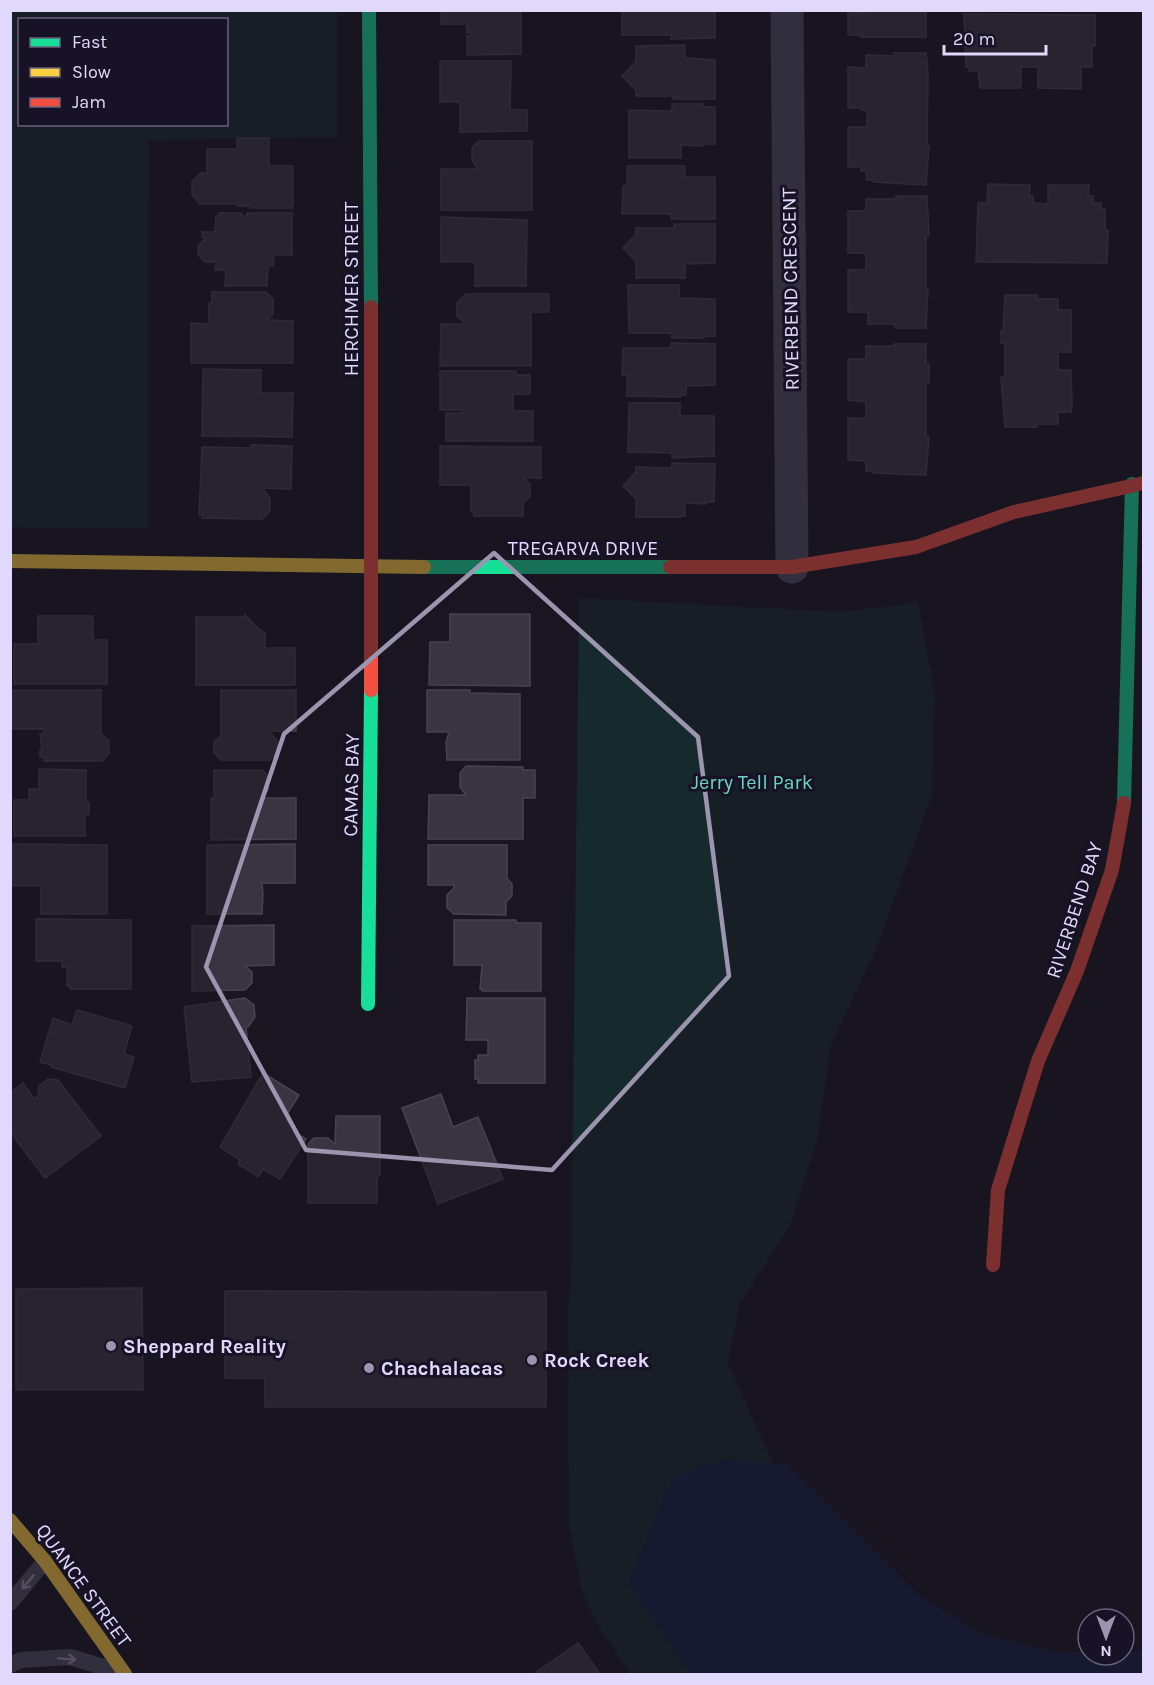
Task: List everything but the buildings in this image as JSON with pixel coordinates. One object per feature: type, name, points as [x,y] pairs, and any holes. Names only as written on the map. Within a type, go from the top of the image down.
[{"type":"street","name":"HERCHMER STREET","points":[[369,10],[372,567]]},
{"type":"street","name":"RIVERBEND CRESCENT","points":[[787,10],[792,567]]},
{"type":"street","name":"TREGARVA DRIVE","points":[[10,561],[372,567],[792,567],[916,547],[1014,512],[1138,483]]},
{"type":"street","name":"RIVERBEND BAY","points":[[993,1265],[998,1190],[1038,1061],[1077,971],[1112,870],[1126,794],[1138,483]]},
{"type":"street","name":"CAMAS BAY","points":[[368,1004],[372,567]]},
{"type":"street","name":"QUANCE STREET","points":[[10,1520],[45,1561],[125,1674]]},
{"type":"lane","points":[[10,1602],[45,1561]]},
{"type":"lane","points":[[10,1665],[21,1660],[70,1657],[125,1674]]},
{"type":"highlighted area","points":[[494,553],[698,737],[729,976],[552,1170],[306,1150],[206,967],[284,734]]},
{"type":"green space","points":[[11,11],[337,11],[337,137],[149,140],[148,528],[11,527]]},
{"type":"green space","name":"Jerry Tell Park","points":[[579,598],[841,612],[918,603],[935,696],[932,795],[875,952],[831,1044],[817,1140],[790,1225],[739,1305],[728,1364],[773,1463],[722,1460],[629,1584],[692,1674],[631,1674],[595,1621],[582,1589],[569,1527],[568,1310],[571,1276]]},
{"type":"water","points":[[722,1460],[787,1464],[919,1595],[979,1633],[1058,1652],[1076,1652],[1076,1667],[1136,1667],[1136,1651],[1143,1651],[1143,1674],[692,1674],[628,1584],[673,1477]]},
{"type":"traffic: fast","points":[[369,10],[371,307]]},
{"type":"traffic: fast","points":[[1124,803],[1132,484]]},
{"type":"traffic: fast","points":[[424,567],[670,567]]},
{"type":"traffic: fast","points":[[368,1004],[371,690]]},
{"type":"traffic: slow","points":[[10,561],[424,567]]},
{"type":"traffic: slow","points":[[10,1520],[45,1561],[125,1674]]},
{"type":"traffic: jam","points":[[371,307],[371,690]]},
{"type":"traffic: jam","points":[[670,567],[792,567],[916,547],[1014,512],[1144,483]]},
{"type":"traffic: jam","points":[[993,1265],[998,1190],[1038,1061],[1077,971],[1112,870],[1124,803]]},
{"type":"place","name":"Sheppard Reality","points":[[111,1346]]},
{"type":"place","name":"Rock Creek","points":[[532,1360]]},
{"type":"place","name":"Chachalacas","points":[[369,1368]]}]
